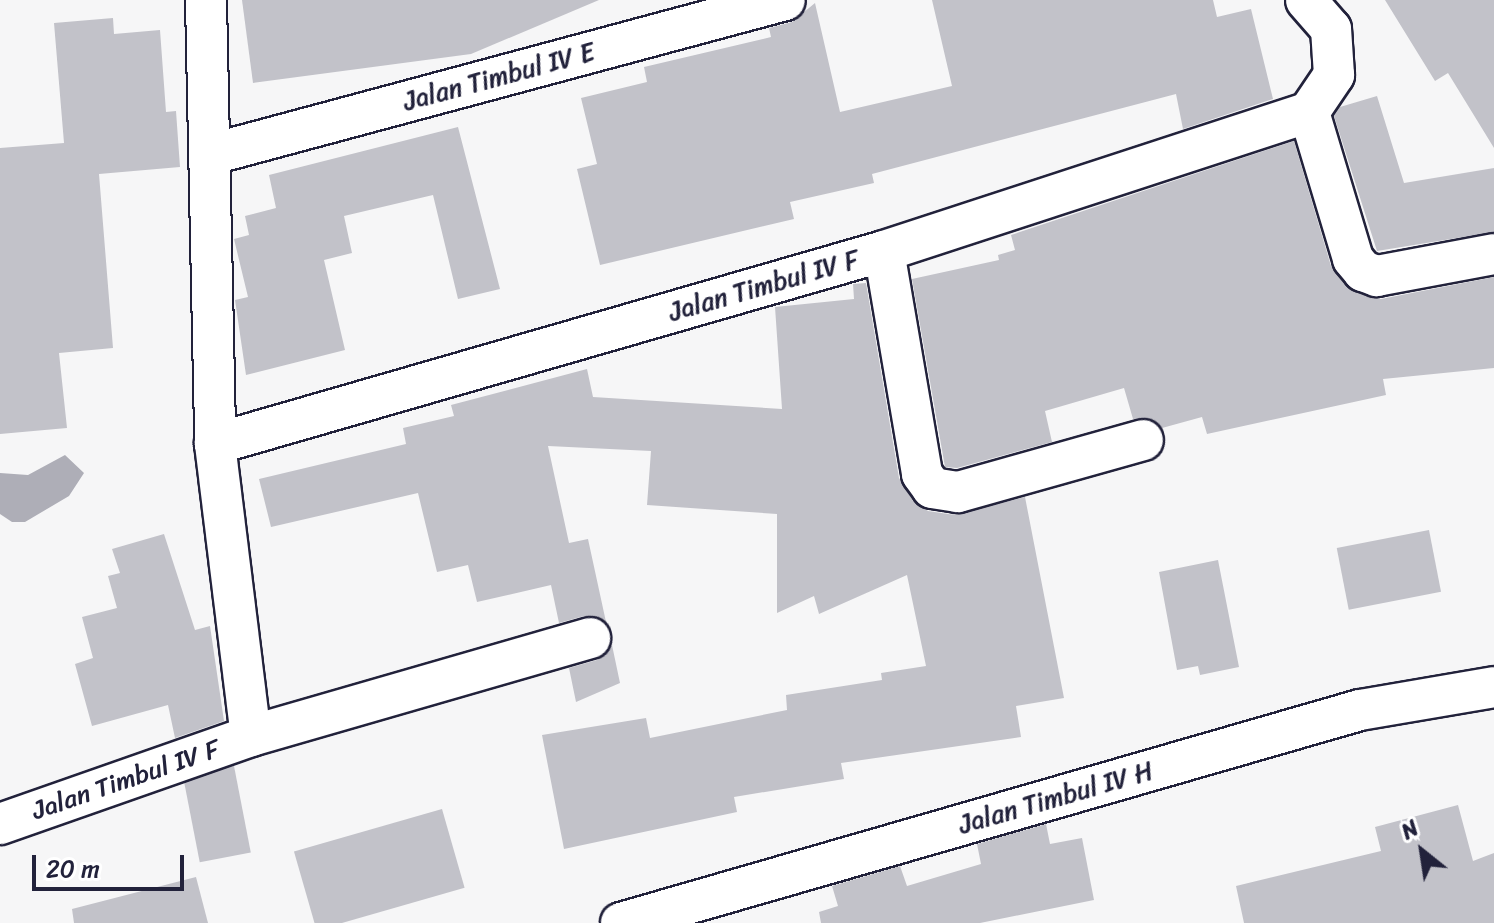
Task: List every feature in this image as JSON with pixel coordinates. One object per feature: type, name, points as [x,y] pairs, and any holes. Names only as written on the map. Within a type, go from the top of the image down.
[{"type":"street","name":"Jalan Timbul IV F","points":[[206,0],[212,154],[215,444],[251,736]]},
{"type":"street","name":"Jalan Timbul IV E","points":[[212,154],[785,0]]},
{"type":"street","points":[[1306,0],[1331,29],[1334,75],[1309,112],[1353,259],[1363,271],[1377,276],[1494,254]]},
{"type":"street","name":"Jalan Timbul IV F","points":[[215,444],[884,251],[1309,112]]},
{"type":"street","points":[[884,251],[922,474],[932,488],[958,492],[1143,440]]},
{"type":"street","name":"Jalan Timbul IV F","points":[[0,824],[251,736],[590,638]]},
{"type":"street","name":"Jalan Timbul IV H","points":[[621,923],[1360,710],[1494,687]]},
{"type":"shaded area","points":[[65,455],[84,473],[69,496],[25,522],[12,522],[0,514],[0,473],[28,475]]},
{"type":"building","points":[[242,0],[599,0],[471,54],[253,83]]},
{"type":"building","points":[[932,0],[1213,0],[1217,17],[1251,9],[1273,99],[1183,129],[1176,94],[872,174],[874,183],[790,202],[794,219],[600,265],[577,169],[597,164],[581,98],[647,82],[644,67],[771,37],[769,28],[792,22],[815,3],[840,112],[952,86]]},
{"type":"building","points":[[1385,0],[1494,0],[1494,148],[1448,73],[1435,81]]},
{"type":"building","points":[[113,18],[114,34],[160,30],[166,112],[176,111],[180,167],[99,174],[113,348],[59,353],[67,428],[0,434],[0,148],[64,143],[54,23]]},
{"type":"building","points":[[1377,96],[1404,183],[1494,168],[1494,232],[1377,251],[1334,116],[1340,107]]},
{"type":"building","points":[[458,127],[500,289],[458,299],[433,195],[344,216],[352,253],[324,260],[345,350],[246,375],[235,300],[248,297],[234,239],[249,235],[245,216],[276,208],[269,175]]},
{"type":"building","points":[[1294,141],[1331,266],[1355,292],[1381,299],[1494,277],[1494,368],[1383,379],[1386,395],[1207,434],[1202,417],[1162,428],[1149,418],[1133,419],[1124,388],[1045,411],[1052,442],[957,468],[945,467],[912,279],[999,260],[998,255],[1015,250],[1011,235]]},
{"type":"building","points":[[866,283],[899,478],[913,501],[928,511],[955,515],[1025,497],[1064,698],[1016,706],[1021,737],[841,763],[844,779],[734,797],[737,812],[564,849],[542,735],[646,718],[650,738],[787,710],[786,695],[882,680],[881,673],[926,666],[907,575],[819,614],[814,596],[777,613],[777,514],[647,505],[651,451],[548,446],[569,543],[588,539],[606,622],[584,616],[559,623],[551,585],[477,602],[468,565],[437,572],[418,493],[271,527],[259,479],[406,444],[403,428],[454,416],[451,405],[587,369],[593,397],[782,409],[775,307],[854,299],[853,284]]},
{"type":"building","points":[[1429,530],[1441,592],[1349,610],[1337,548]]},
{"type":"building","points":[[164,534],[195,630],[210,626],[224,721],[175,738],[168,705],[92,726],[75,664],[93,658],[82,617],[117,608],[108,576],[120,573],[112,549]]},
{"type":"building","points":[[1218,560],[1239,667],[1200,675],[1198,666],[1177,670],[1159,572]]},
{"type":"building","points":[[612,645],[620,683],[576,702],[569,668],[597,660]]},
{"type":"building","points":[[234,766],[251,852],[200,862],[183,776]]},
{"type":"building","points":[[1458,805],[1473,861],[1494,853],[1494,923],[1244,923],[1236,886],[1381,851],[1375,827]]},
{"type":"building","points":[[442,809],[465,888],[342,923],[314,923],[294,851]]},
{"type":"building","points":[[1046,824],[1050,844],[1082,838],[1094,900],[980,923],[821,923],[819,912],[838,906],[832,886],[900,866],[907,886],[981,864],[977,844]]},
{"type":"building","points":[[196,877],[208,923],[74,923],[72,909]]}]
